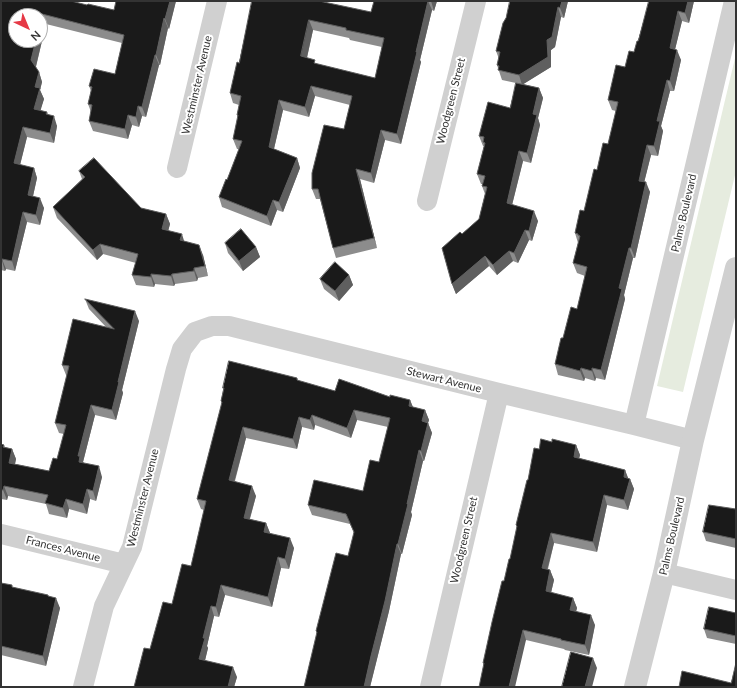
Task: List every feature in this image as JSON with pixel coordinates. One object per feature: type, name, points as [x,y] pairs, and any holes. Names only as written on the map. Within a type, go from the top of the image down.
[{"type":"street","name":"Westminster Avenue","points":[[177,168],[216,1]]},
{"type":"street","name":"Woodgreen Street","points":[[427,201],[476,1]]},
{"type":"street","name":"Palms Boulevard","points":[[634,424],[734,1]]},
{"type":"street","name":"Palms Boulevard","points":[[635,687],[664,574],[693,440],[731,312],[736,268]]},
{"type":"street","name":"Stewart Avenue","points":[[195,332],[212,326],[229,326],[499,393],[634,424],[693,440]]},
{"type":"street","name":"Westminster Avenue","points":[[83,687],[104,606],[132,547],[182,349],[195,332]]},
{"type":"street","name":"Woodgreen Street","points":[[430,687],[499,393]]},
{"type":"street","name":"Frances Avenue","points":[[1,534],[124,564]]},
{"type":"street","points":[[664,574],[736,590]]},
{"type":"shaded area","points":[[736,54],[736,171],[683,392],[657,386]]},
{"type":"building","points":[[1,1],[71,1],[114,10],[116,1],[170,1],[165,19],[164,18],[142,107],[138,106],[136,117],[128,115],[125,129],[89,121],[92,105],[88,104],[92,87],[89,86],[94,69],[115,74],[124,35],[48,16],[48,8],[8,8],[8,48],[34,48],[31,60],[39,72],[35,87],[40,88],[34,109],[47,112],[46,114],[54,116],[50,133],[23,127],[14,163],[34,168],[28,195],[40,198],[36,215],[23,212],[12,261],[2,259],[1,261]]},
{"type":"building","points":[[252,1],[319,1],[371,12],[374,1],[428,1],[397,134],[381,130],[371,173],[356,169],[374,238],[333,248],[318,189],[312,189],[312,173],[324,125],[344,129],[352,96],[311,86],[305,107],[279,100],[269,147],[297,158],[279,202],[273,200],[267,216],[219,197],[242,141],[233,139],[241,96],[230,93],[237,62],[239,63]],"holes":[[[309,20],[346,28],[346,30],[384,38],[375,78],[314,63],[315,60],[301,56]]]},
{"type":"building","points":[[510,1],[562,1],[560,8],[558,7],[552,37],[547,40],[548,57],[519,75],[498,70],[499,66],[497,65],[500,52],[496,51]]},
{"type":"building","points":[[649,1],[688,1],[685,13],[678,11],[670,48],[677,50],[670,81],[667,80],[657,121],[660,121],[654,146],[647,145],[639,181],[646,182],[631,248],[629,248],[619,288],[622,289],[601,370],[592,368],[592,371],[581,368],[580,371],[555,364],[561,338],[563,338],[571,307],[577,309],[587,267],[573,263],[580,236],[575,233],[580,210],[584,211],[594,169],[597,170],[603,143],[608,144],[618,102],[608,100],[616,65],[625,67],[629,51],[634,52]]},
{"type":"building","points":[[516,83],[539,88],[533,114],[537,115],[527,153],[519,151],[507,203],[534,211],[529,231],[525,230],[514,253],[509,251],[493,265],[485,256],[452,284],[442,248],[460,232],[462,234],[479,219],[487,187],[482,186],[485,176],[477,174],[485,143],[483,142],[484,137],[479,136],[488,102],[510,108]]},
{"type":"building","points":[[94,158],[141,208],[166,214],[162,229],[182,234],[180,240],[199,245],[205,266],[194,268],[194,271],[172,274],[171,276],[151,274],[151,277],[132,275],[138,254],[100,244],[93,250],[53,207],[85,177],[79,171]]},
{"type":"building","points":[[241,229],[256,247],[239,261],[225,243]]},
{"type":"building","points":[[335,262],[349,275],[335,291],[320,279]]},
{"type":"building","points":[[85,299],[135,311],[112,410],[91,405],[78,456],[80,456],[79,462],[99,466],[93,491],[87,489],[83,504],[66,499],[63,508],[45,503],[48,495],[4,486],[3,490],[1,490],[1,444],[4,445],[3,447],[12,449],[9,463],[49,471],[53,458],[57,459],[66,425],[55,423],[69,366],[62,365],[73,319],[114,329]]},
{"type":"building","points":[[229,361],[297,378],[297,380],[335,391],[339,379],[390,397],[390,395],[410,400],[409,406],[425,410],[422,421],[428,423],[421,451],[419,450],[408,504],[397,544],[364,687],[304,687],[316,631],[336,553],[348,556],[354,532],[346,514],[308,505],[314,480],[363,491],[370,460],[379,462],[390,418],[354,410],[347,428],[312,415],[310,420],[299,417],[293,439],[243,427],[229,480],[252,486],[244,518],[266,523],[264,532],[290,538],[285,559],[278,557],[268,597],[221,585],[216,607],[211,606],[203,638],[205,638],[199,659],[233,667],[228,687],[134,687],[144,648],[150,649],[163,602],[172,604],[182,564],[191,566],[206,501],[197,499],[222,402],[223,388]]},
{"type":"building","points":[[541,439],[552,442],[552,439],[576,445],[574,457],[625,470],[624,477],[630,479],[624,500],[604,495],[593,542],[551,533],[542,568],[550,570],[546,591],[573,598],[570,610],[591,615],[585,645],[523,630],[509,687],[479,687],[492,622],[502,581],[504,581],[510,559],[516,525],[528,480],[534,448],[539,449]]},
{"type":"building","points":[[709,505],[736,509],[736,539],[703,532]]},
{"type":"building","points":[[1,583],[56,598],[43,656],[1,646]]},
{"type":"building","points":[[709,607],[736,613],[736,636],[704,629]]},
{"type":"building","points":[[571,652],[593,658],[585,687],[562,687]]},
{"type":"building","points":[[736,663],[736,687],[679,687],[682,671],[731,683]]}]
